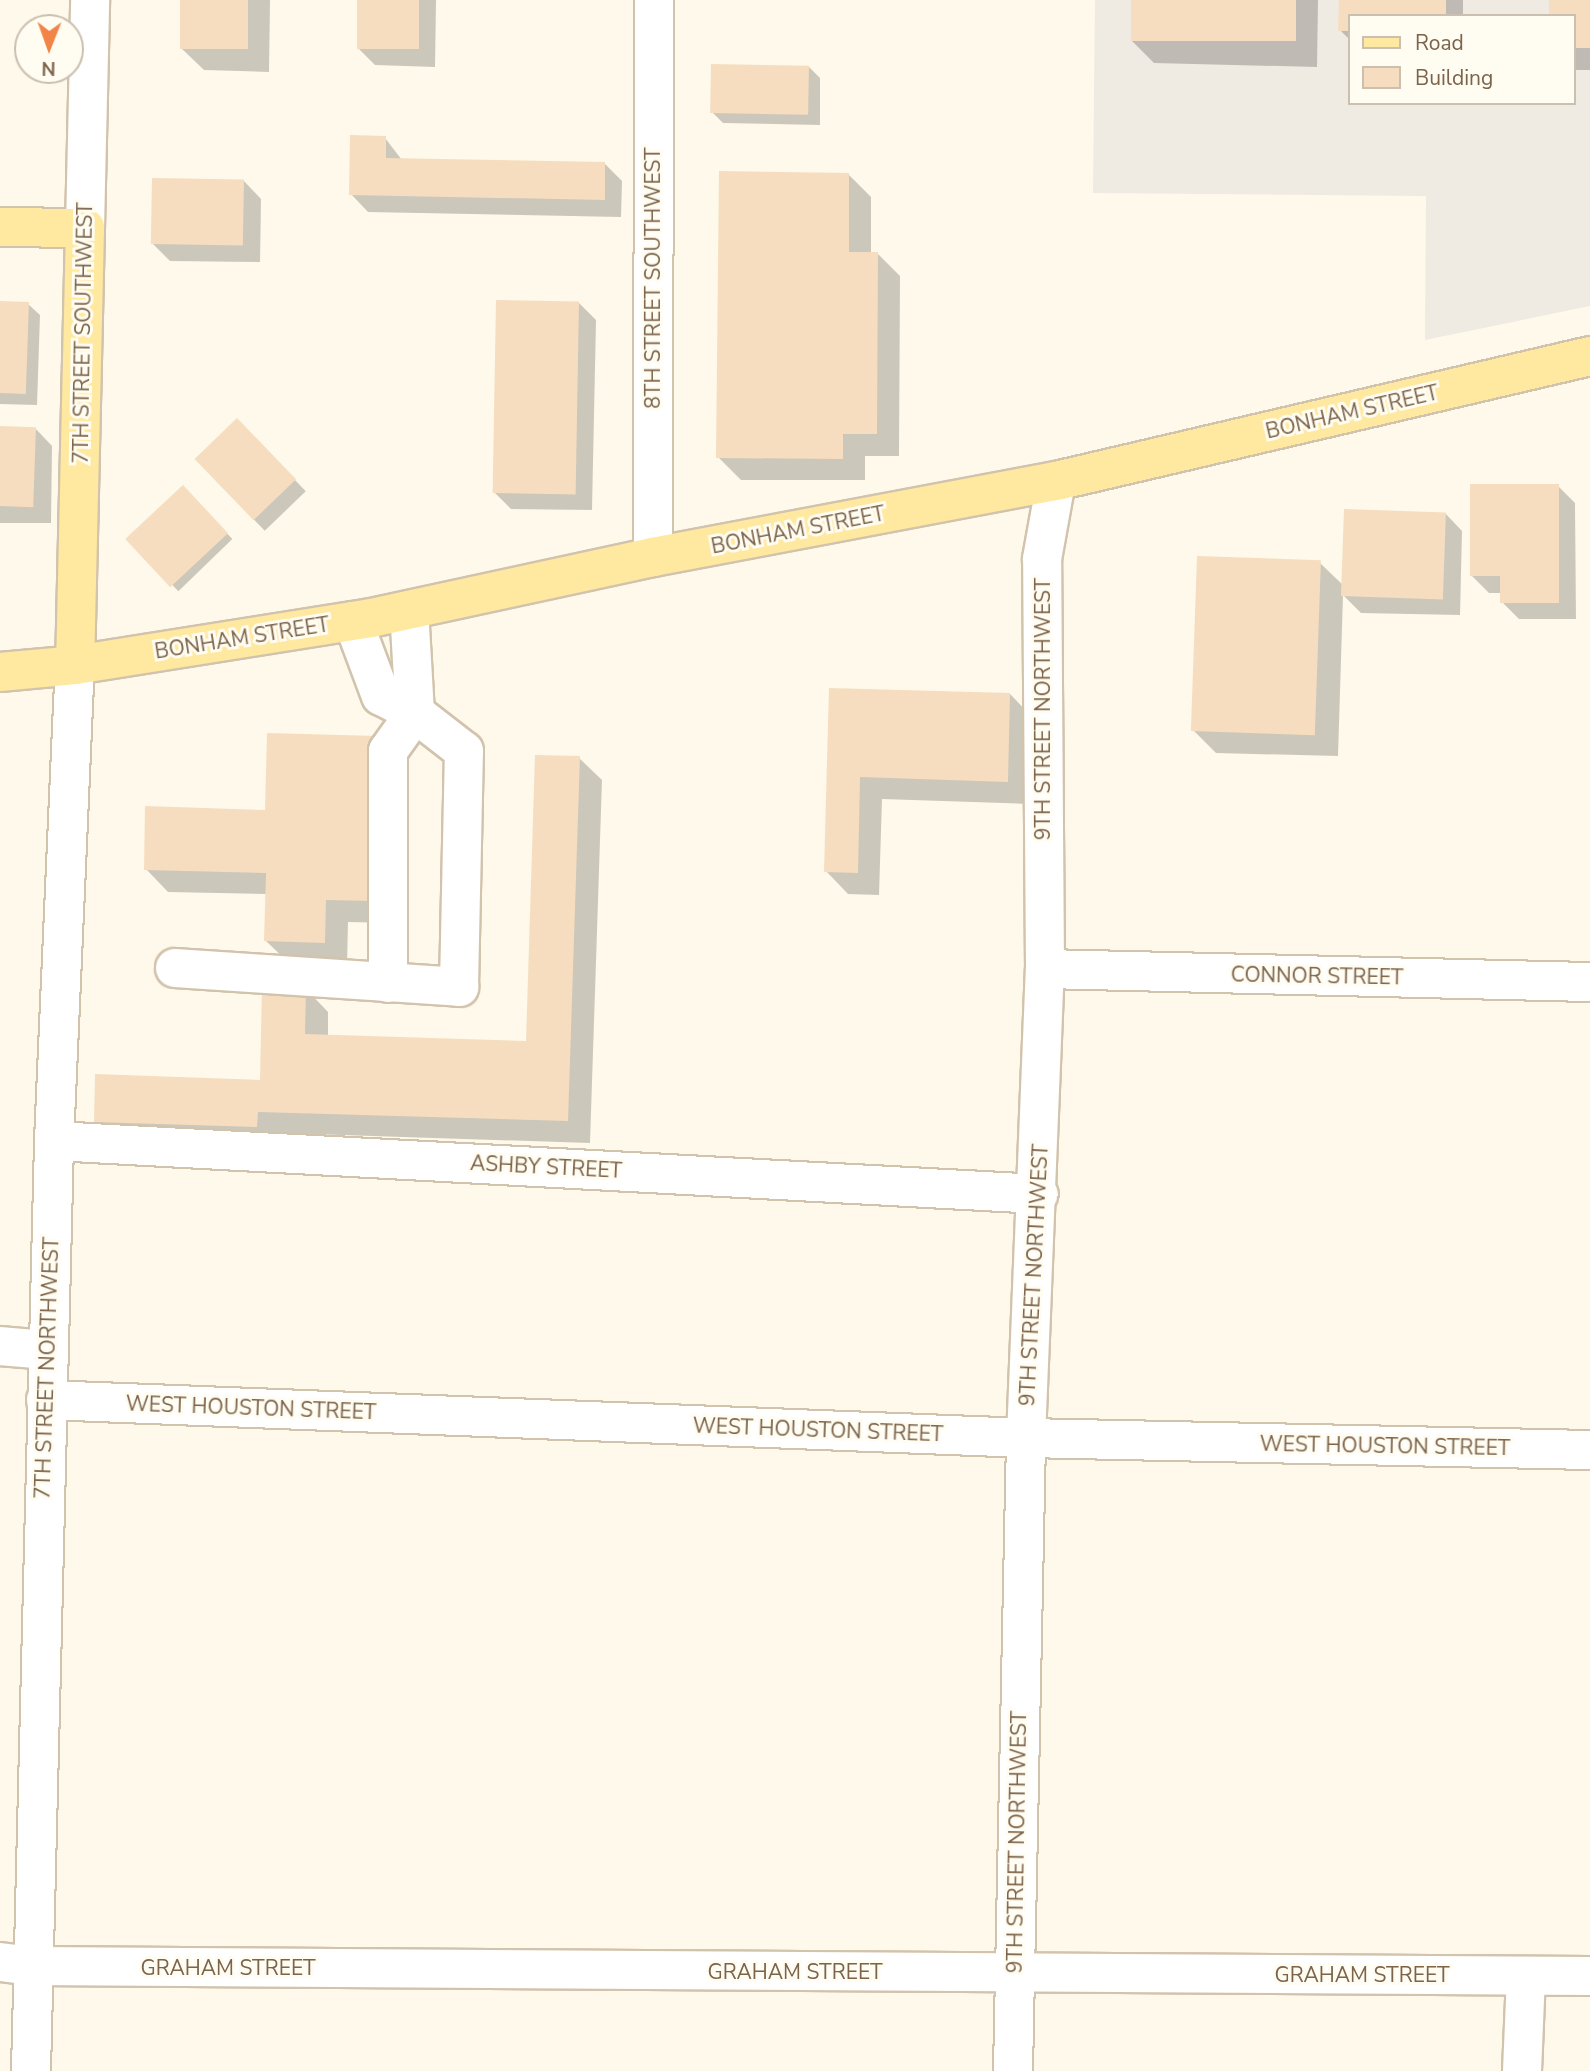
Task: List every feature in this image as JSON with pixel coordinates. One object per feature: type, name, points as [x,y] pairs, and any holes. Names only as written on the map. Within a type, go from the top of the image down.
[{"type":"main road","points":[[0,227],[85,228]]},
{"type":"main road","name":"7TH STREET SOUTHWEST","points":[[75,665],[85,228]]},
{"type":"main road","name":"BONHAM STREET","points":[[0,672],[75,665],[409,610],[653,557],[1056,481],[1590,356]]},
{"type":"street","name":"7TH STREET SOUTHWEST","points":[[85,228],[90,0]]},
{"type":"street","name":"8TH STREET SOUTHWEST","points":[[653,557],[654,0]]},
{"type":"street","name":"9TH STREET NORTHWEST","points":[[1013,2071],[1026,1438],[1039,1194],[1045,969],[1042,559],[1056,481]]},
{"type":"street","points":[[387,983],[388,751],[415,713],[409,610]]},
{"type":"street","points":[[175,968],[459,987],[464,751],[415,713],[381,696],[353,621]]},
{"type":"street","name":"7TH STREET NORTHWEST","points":[[31,2071],[16,1964],[46,1400],[54,1141],[75,665]]},
{"type":"street","name":"CONNOR STREET","points":[[1045,969],[1590,982]]},
{"type":"street","name":"ASHBY STREET","points":[[54,1141],[1039,1194]]},
{"type":"street","points":[[0,1346],[47,1350]]},
{"type":"street","name":"WEST HOUSTON STREET","points":[[46,1400],[1026,1438],[1590,1450]]},
{"type":"street","name":"GRAHAM STREET","points":[[16,1964],[1014,1974],[1590,1976]]},
{"type":"street","points":[[1522,2071],[1526,1976]]},
{"type":"shaded area","points":[[1095,0],[1590,0],[1590,306],[1425,340],[1426,196],[1093,193]]},
{"type":"building","points":[[180,0],[248,0],[248,49],[180,49]]},
{"type":"building","points":[[357,0],[419,0],[419,49],[357,49]]},
{"type":"building","points":[[1131,0],[1296,0],[1296,41],[1131,41]]},
{"type":"building","points":[[1339,0],[1446,0],[1446,14],[1348,14],[1348,31],[1338,31]]},
{"type":"building","points":[[1549,0],[1590,0],[1590,48],[1576,48],[1576,14],[1549,14]]},
{"type":"building","points":[[711,64],[809,66],[808,115],[710,113]]},
{"type":"building","points":[[350,135],[386,136],[386,158],[605,162],[605,200],[349,195]]},
{"type":"building","points":[[719,171],[849,173],[849,252],[878,252],[877,434],[843,434],[843,459],[716,458]]},
{"type":"building","points":[[152,178],[244,180],[243,246],[151,244]]},
{"type":"building","points":[[496,300],[579,301],[576,494],[493,493]]},
{"type":"building","points":[[0,301],[29,302],[26,394],[0,393]]},
{"type":"building","points":[[237,418],[296,479],[254,520],[195,459]]},
{"type":"building","points":[[0,426],[36,427],[33,507],[0,506]]},
{"type":"building","points":[[1470,484],[1559,484],[1559,603],[1500,603],[1500,576],[1470,576]]},
{"type":"building","points":[[183,485],[228,533],[170,587],[125,539]]},
{"type":"building","points":[[1344,509],[1446,513],[1443,600],[1341,596]]},
{"type":"building","points":[[1197,556],[1321,560],[1315,735],[1191,731]]},
{"type":"building","points":[[829,688],[1010,693],[1008,782],[860,777],[858,873],[824,872]]},
{"type":"building","points":[[267,733],[377,736],[373,901],[326,900],[325,943],[264,941],[266,873],[144,870],[145,806],[265,810]]},
{"type":"building","points":[[535,755],[580,756],[568,1121],[258,1112],[257,1127],[94,1122],[95,1074],[260,1080],[262,986],[306,988],[305,1034],[526,1041]]}]
